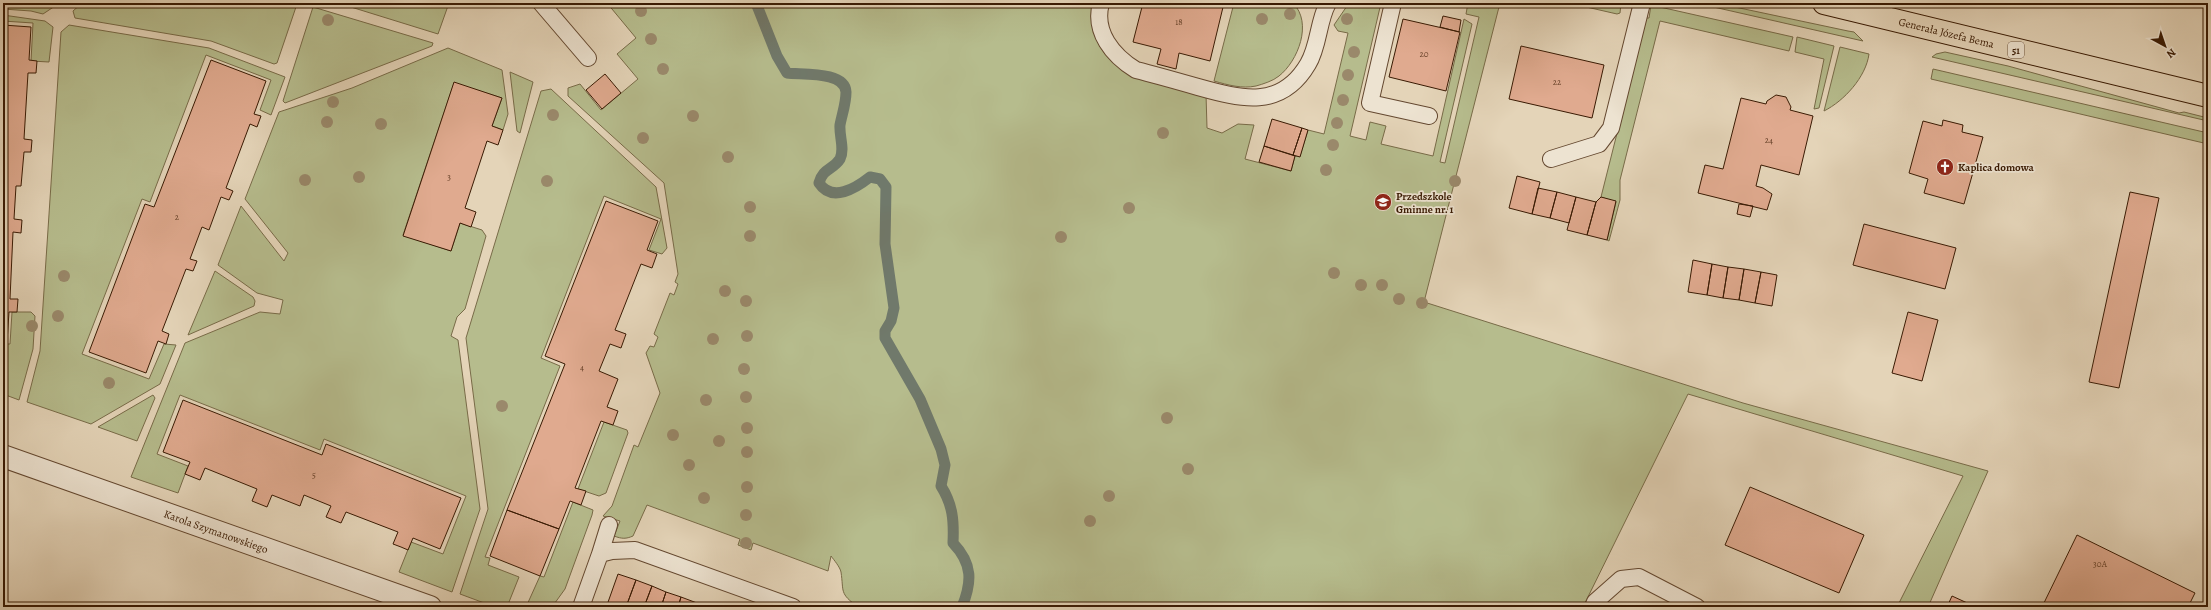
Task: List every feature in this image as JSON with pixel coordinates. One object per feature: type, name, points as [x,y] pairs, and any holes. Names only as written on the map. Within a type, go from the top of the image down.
[{"type":"main road","name":"Generała Józefa Bema","points":[[1824,3],[2208,96]]},
{"type":"street","name":"Karola Szymanowskiego","points":[[3,456],[430,607]]},
{"type":"lane","points":[[541,3],[588,58]]},
{"type":"lane","points":[[1101,3],[1100,21],[1103,35],[1111,48],[1123,62],[1136,70],[1234,97],[1254,98],[1269,96],[1284,90],[1298,78],[1309,63],[1326,4]]},
{"type":"lane","points":[[1393,3],[1370,103],[1429,116]]},
{"type":"lane","points":[[1551,159],[1599,144],[1611,128],[1642,3]]},
{"type":"lane","points":[[581,607],[609,525]]},
{"type":"lane","points":[[600,554],[612,551],[635,550],[793,607]]},
{"type":"lane","points":[[1593,607],[1595,602],[1621,579],[1639,577],[1697,607]]},
{"type":"green space","points":[[3,3],[55,3],[55,6],[43,14],[31,11],[3,9]]},
{"type":"green space","points":[[82,3],[297,4],[277,63],[274,64],[211,41],[75,18],[73,11]]},
{"type":"green space","points":[[338,3],[449,3],[438,34]]},
{"type":"green space","points":[[607,3],[1092,3],[1095,35],[1104,52],[1118,67],[1127,73],[1206,94],[1207,128],[1222,133],[1238,124],[1254,125],[1245,159],[1291,171],[1295,156],[1300,156],[1308,130],[1324,134],[1348,33],[1338,31],[1334,25],[1349,3],[1381,3],[1350,136],[1366,140],[1370,122],[1386,126],[1381,144],[1433,156],[1464,19],[1472,24],[1440,162],[1445,163],[1479,17],[1466,14],[1468,3],[1500,3],[1424,302],[1743,403],[1988,471],[1928,607],[1897,607],[1963,476],[1688,394],[1583,607],[858,607],[845,595],[841,572],[831,556],[828,571],[753,543],[751,550],[738,545],[740,539],[647,505],[633,536],[624,538],[614,536],[620,521],[603,516],[612,506],[634,445],[638,447],[660,393],[646,353],[650,346],[654,347],[658,337],[654,334],[670,293],[674,295],[678,284],[675,282],[678,274],[664,183],[568,96],[568,88],[580,84],[601,110],[638,79],[617,54],[636,38]]},
{"type":"green space","points":[[1234,3],[1293,3],[1299,11],[1302,21],[1302,31],[1301,41],[1297,52],[1286,69],[1274,79],[1256,86],[1246,87],[1214,81]]},
{"type":"green space","points":[[1569,3],[1621,3],[1620,13],[1617,14]]},
{"type":"green space","points":[[1696,3],[1716,3],[1854,32],[1863,41]]},
{"type":"green space","points":[[1651,5],[1793,37],[1789,51],[1660,21],[1620,180],[1620,200],[1609,241],[1607,240],[1616,202],[1601,197],[1646,18],[1649,18]]},
{"type":"green space","points":[[313,7],[433,43],[432,46],[285,103],[283,101]]},
{"type":"green space","points":[[3,15],[45,21],[53,27],[49,62],[31,61],[33,23],[3,21]]},
{"type":"green space","points":[[69,25],[209,48],[285,77],[271,115],[260,110],[271,80],[206,55],[150,202],[142,199],[82,354],[149,379],[164,344],[176,345],[160,384],[91,424],[27,402],[40,351],[61,32]]},
{"type":"green space","points":[[1797,37],[1834,46],[1819,108],[1814,109],[1824,59],[1795,52]]},
{"type":"green space","points":[[1840,47],[1869,54],[1867,63],[1859,80],[1846,95],[1832,107],[1824,111]]},
{"type":"green space","points":[[448,48],[502,70],[508,114],[503,130],[492,126],[502,98],[454,83],[403,235],[451,251],[460,223],[482,230],[486,236],[465,309],[457,317],[451,336],[458,340],[480,509],[452,592],[399,572],[411,542],[443,554],[466,496],[324,439],[320,450],[180,395],[157,454],[188,466],[178,493],[131,477],[185,343],[260,312],[280,314],[283,300],[257,293],[218,265],[241,206],[284,261],[288,253],[245,199],[279,112],[352,88]]},
{"type":"green space","points":[[1945,52],[2008,66],[2179,113],[2184,112],[2208,118],[2208,121],[1932,57],[1936,54]]},
{"type":"green space","points":[[1933,69],[2208,133],[2208,144],[1931,79]]},
{"type":"green space","points":[[510,72],[533,82],[520,133],[517,131]]},
{"type":"green space","points":[[551,89],[656,187],[667,248],[662,254],[649,250],[661,219],[604,196],[541,358],[560,366],[485,557],[490,558],[488,565],[519,577],[507,607],[495,607],[460,594],[488,509],[466,338],[541,91]]},
{"type":"green space","points":[[215,271],[253,297],[255,301],[254,306],[188,335]]},
{"type":"green space","points":[[12,312],[31,312],[35,316],[33,349],[19,400],[3,394],[3,344],[10,344]]},
{"type":"green space","points":[[153,395],[155,398],[137,441],[98,427]]},
{"type":"green space","points":[[604,422],[627,430],[628,433],[606,493],[599,496],[578,489]]},
{"type":"green space","points":[[573,502],[593,510],[565,589],[552,607],[526,607],[540,576],[544,577]]},
{"type":"building","points":[[1143,3],[1224,3],[1210,61],[1179,53],[1176,69],[1157,64],[1161,49],[1133,42]]},
{"type":"building","points":[[1443,16],[1461,20],[1459,32],[1440,27]]},
{"type":"building","points":[[1403,19],[1460,32],[1446,91],[1389,77]]},
{"type":"building","points":[[3,25],[31,27],[29,60],[37,61],[36,73],[28,73],[24,139],[32,140],[31,152],[24,152],[21,186],[16,186],[14,219],[22,220],[21,233],[13,232],[10,299],[18,299],[17,312],[9,312],[7,342],[3,342]]},
{"type":"building","points":[[1521,46],[1604,65],[1592,118],[1509,99]]},
{"type":"building","points":[[211,60],[266,81],[254,114],[261,116],[257,127],[250,124],[226,188],[233,191],[229,200],[221,197],[209,230],[202,227],[190,259],[197,261],[193,271],[186,269],[162,331],[169,334],[166,344],[158,341],[146,373],[89,352],[145,204],[154,207]]},
{"type":"building","points":[[605,74],[621,93],[602,109],[586,90]]},
{"type":"building","points":[[454,82],[502,98],[492,126],[503,130],[498,145],[487,141],[465,208],[476,212],[471,227],[460,223],[451,251],[403,236]]},
{"type":"building","points":[[1776,95],[1786,97],[1791,107],[1790,110],[1813,116],[1799,175],[1761,165],[1756,186],[1763,188],[1772,194],[1767,210],[1698,193],[1705,165],[1723,169],[1741,98],[1766,104],[1767,101]]},
{"type":"building","points":[[1272,119],[1302,128],[1293,155],[1264,146]]},
{"type":"building","points":[[1943,120],[1963,125],[1962,132],[1983,137],[1964,204],[1924,193],[1928,179],[1909,173],[1923,121],[1942,126]]},
{"type":"building","points":[[1302,128],[1308,130],[1300,157],[1293,155]]},
{"type":"building","points":[[1264,146],[1295,156],[1291,171],[1259,162]]},
{"type":"building","points":[[1517,176],[1540,182],[1532,214],[1509,208]]},
{"type":"building","points":[[1538,188],[1557,192],[1550,218],[1532,214]]},
{"type":"building","points":[[1557,192],[1576,197],[1569,223],[1550,218]]},
{"type":"building","points":[[2130,192],[2159,198],[2119,388],[2089,382]]},
{"type":"building","points":[[1576,197],[1596,202],[1587,235],[1567,230]]},
{"type":"building","points":[[1601,197],[1616,201],[1607,240],[1587,235],[1596,202]]},
{"type":"building","points":[[606,201],[658,221],[647,250],[657,254],[652,268],[641,264],[615,330],[626,334],[621,348],[610,344],[599,371],[618,379],[607,407],[618,411],[613,425],[601,421],[575,488],[586,491],[581,505],[570,501],[559,529],[507,510],[565,364],[545,356]]},
{"type":"building","points":[[1739,204],[1753,206],[1750,217],[1737,214]]},
{"type":"building","points":[[1864,224],[1956,248],[1945,289],[1853,265]]},
{"type":"building","points":[[1693,260],[1712,264],[1707,295],[1688,292]]},
{"type":"building","points":[[1712,264],[1728,267],[1723,298],[1707,295]]},
{"type":"building","points":[[1728,267],[1744,269],[1739,300],[1723,298]]},
{"type":"building","points":[[1744,269],[1761,272],[1755,303],[1739,300]]},
{"type":"building","points":[[1761,272],[1777,275],[1772,306],[1755,303]]},
{"type":"building","points":[[1908,312],[1938,320],[1922,381],[1892,373]]},
{"type":"building","points":[[183,400],[322,455],[326,444],[461,498],[440,549],[413,538],[408,550],[393,544],[398,532],[346,512],[341,523],[326,517],[331,506],[304,495],[300,506],[272,495],[267,507],[252,501],[257,489],[205,468],[200,480],[185,474],[190,462],[163,452]]},
{"type":"building","points":[[1750,487],[1864,535],[1839,593],[1725,545]]},
{"type":"building","points":[[507,510],[559,529],[540,576],[490,556]]},
{"type":"building","points":[[2077,535],[2195,593],[2188,607],[2042,607]]},
{"type":"building","points":[[618,574],[636,580],[626,607],[607,605]]},
{"type":"building","points":[[636,580],[652,586],[644,607],[626,607]]},
{"type":"building","points":[[652,586],[666,592],[661,607],[644,607]]},
{"type":"building","points":[[666,592],[681,597],[678,607],[661,607]]},
{"type":"building","points":[[1952,596],[1976,607],[1947,607]]},
{"type":"building","points":[[681,597],[697,603],[695,607],[678,607]]},
{"type":"building","points":[[697,603],[709,607],[695,607]]},
{"type":"waterway","points":[[756,3],[777,56],[787,73],[822,75],[838,80],[844,85],[846,92],[845,105],[840,125],[842,147],[840,159],[823,174],[819,183],[824,189],[837,193],[851,189],[870,177],[880,179],[886,187],[885,244],[894,308],[891,321],[885,331],[885,338],[920,399],[941,449],[945,465],[941,486],[948,500],[952,513],[953,543],[964,558],[969,574],[968,589],[962,607]]},
{"type":"place","name":"Kaplica domowa","points":[[1945,167]]},
{"type":"place","name":"Przedszkole Gminne nr. 1","points":[[1383,202]]}]
